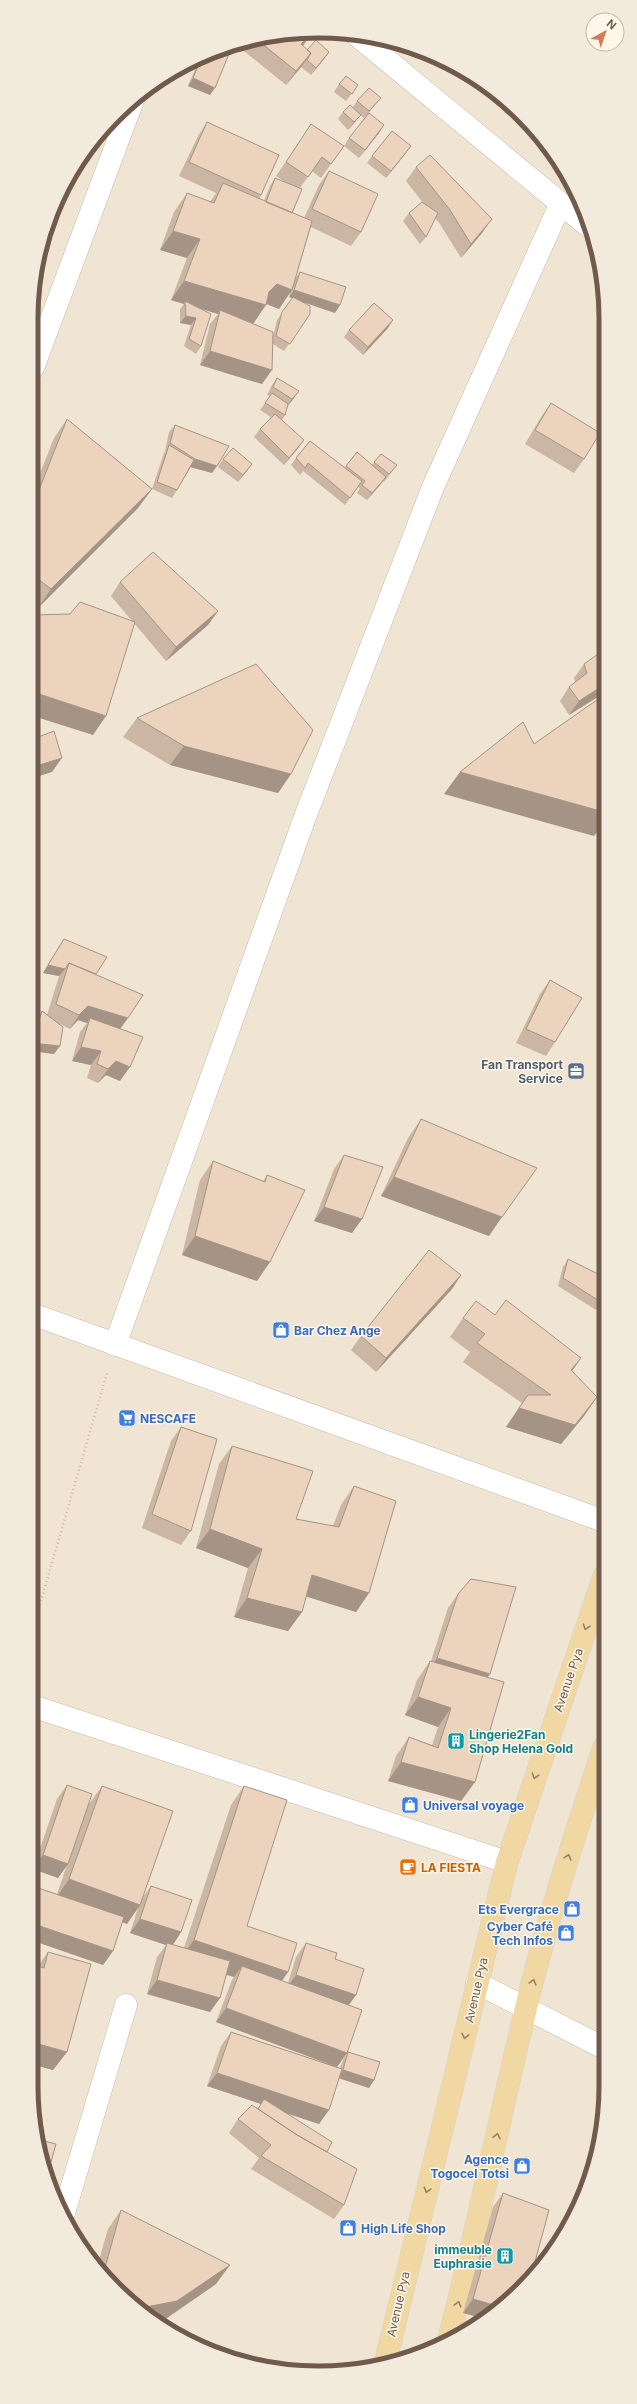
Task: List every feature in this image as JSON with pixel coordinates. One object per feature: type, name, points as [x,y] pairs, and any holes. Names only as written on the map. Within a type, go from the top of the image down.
[{"type":"main road","name":"Avenue Pya","points":[[387,2357],[406,2272],[442,2135],[507,1862],[599,1591]]},
{"type":"main road","points":[[450,2333],[471,2256],[526,2007],[577,1828],[599,1762]]},
{"type":"street","points":[[364,42],[560,205],[582,221]]},
{"type":"street","points":[[38,354],[118,123]]},
{"type":"street","points":[[115,1345],[304,817],[433,487],[560,205]]},
{"type":"street","points":[[38,1316],[599,1519]]},
{"type":"street","points":[[38,1708],[507,1862]]},
{"type":"street","points":[[477,1983],[599,2045]]},
{"type":"street","points":[[66,2207],[126,2005]]},
{"type":"path","points":[[38,1611],[115,1345]]},
{"type":"shaded area","points":[[318,38],[355,40],[373,43],[409,53],[443,67],[474,85],[517,120],[552,163],[570,194],[584,228],[594,264],[597,282],[599,318],[599,2086],[597,2122],[594,2140],[584,2176],[570,2210],[552,2241],[517,2284],[474,2319],[426,2345],[373,2361],[355,2364],[318,2366],[282,2364],[264,2361],[211,2345],[163,2319],[120,2284],[85,2241],[59,2193],[43,2140],[39,2104],[38,318],[40,282],[43,264],[53,228],[59,211],[76,178],[96,148],[120,120],[148,96],[178,76],[211,59],[264,43],[282,40]]},
{"type":"building","points":[[306,39],[301,44],[311,53],[296,71],[262,44],[282,40]]},
{"type":"building","points":[[316,40],[329,52],[316,68],[307,60],[311,53],[307,50]]},
{"type":"building","points":[[230,53],[215,88],[193,78],[198,65]]},
{"type":"building","points":[[346,76],[358,85],[352,94],[339,84]]},
{"type":"building","points":[[369,88],[381,98],[369,111],[357,101]]},
{"type":"building","points":[[350,105],[361,115],[354,122],[343,112]]},
{"type":"building","points":[[369,113],[384,125],[365,150],[349,138]]},
{"type":"building","points":[[207,122],[279,155],[261,195],[189,162]]},
{"type":"building","points":[[311,124],[344,146],[331,164],[322,157],[308,177],[286,162]]},
{"type":"building","points":[[392,131],[411,146],[391,171],[372,156]]},
{"type":"building","points":[[430,155],[492,219],[471,244],[450,210],[416,167]]},
{"type":"building","points":[[329,171],[378,194],[361,232],[312,209]]},
{"type":"building","points":[[275,178],[302,189],[292,213],[266,202]]},
{"type":"building","points":[[223,183],[312,221],[292,290],[277,284],[269,292],[266,305],[184,281],[200,239],[173,231],[187,193],[214,203]]},
{"type":"building","points":[[422,202],[438,213],[426,237],[409,213]]},
{"type":"building","points":[[300,272],[346,287],[340,305],[294,290]]},
{"type":"building","points":[[293,297],[310,306],[310,314],[290,344],[276,336],[282,312]]},
{"type":"building","points":[[185,301],[211,314],[201,346],[189,339],[196,318],[186,316]]},
{"type":"building","points":[[374,303],[393,320],[368,347],[349,330]]},
{"type":"building","points":[[220,310],[273,332],[272,370],[210,351]]},
{"type":"building","points":[[277,378],[299,391],[292,399],[273,387]]},
{"type":"building","points":[[272,393],[288,404],[285,415],[265,403]]},
{"type":"building","points":[[551,403],[599,432],[599,435],[584,459],[535,430]]},
{"type":"building","points":[[275,414],[304,440],[289,458],[260,429]]},
{"type":"building","points":[[67,419],[152,489],[51,589],[38,579],[38,492]]},
{"type":"building","points":[[175,425],[229,446],[217,466],[195,459],[170,443]]},
{"type":"building","points":[[310,441],[362,481],[350,498],[308,463],[305,468],[296,458]]},
{"type":"building","points":[[169,445],[194,460],[177,490],[157,482]]},
{"type":"building","points":[[233,448],[252,464],[243,475],[223,459]]},
{"type":"building","points":[[357,452],[386,477],[372,493],[362,485],[365,481],[346,466]]},
{"type":"building","points":[[381,454],[397,465],[389,474],[374,462]]},
{"type":"building","points":[[153,552],[218,611],[176,647],[120,582]]},
{"type":"building","points":[[80,602],[135,622],[106,716],[38,694],[38,615],[70,614]]},
{"type":"building","points":[[599,654],[599,688],[579,701],[569,687],[587,673],[584,664]]},
{"type":"building","points":[[256,664],[313,730],[291,774],[184,746],[137,718]]},
{"type":"building","points":[[599,698],[599,811],[460,772],[523,722],[534,744]]},
{"type":"building","points":[[54,731],[62,758],[38,765],[38,737]]},
{"type":"building","points":[[64,939],[107,957],[96,974],[69,963],[65,969],[48,965]]},
{"type":"building","points":[[69,963],[143,995],[128,1018],[88,1006],[79,1015],[56,1004]]},
{"type":"building","points":[[550,980],[582,998],[555,1042],[526,1029]]},
{"type":"building","points":[[42,1011],[63,1027],[60,1046],[38,1044],[38,1023]]},
{"type":"building","points":[[90,1018],[143,1037],[130,1067],[116,1061],[108,1069],[97,1064],[101,1051],[81,1047]]},
{"type":"building","points":[[421,1119],[537,1168],[502,1217],[394,1177]]},
{"type":"building","points":[[344,1155],[383,1167],[362,1219],[324,1207]]},
{"type":"building","points":[[213,1161],[265,1182],[267,1175],[305,1190],[270,1262],[195,1236]]},
{"type":"building","points":[[429,1250],[461,1275],[386,1358],[361,1336]]},
{"type":"building","points":[[568,1259],[599,1274],[599,1301],[563,1278]]},
{"type":"building","points":[[506,1300],[581,1358],[571,1370],[597,1397],[575,1425],[519,1408],[528,1395],[551,1395],[477,1343],[485,1334],[463,1318],[476,1301],[495,1315]]},
{"type":"building","points":[[181,1427],[217,1439],[191,1531],[152,1514]]},
{"type":"building","points":[[232,1446],[313,1471],[296,1519],[339,1527],[354,1486],[396,1501],[369,1593],[312,1575],[302,1612],[247,1598],[262,1549],[210,1529]]},
{"type":"building","points":[[471,1579],[516,1587],[490,1674],[437,1658],[458,1594]]},
{"type":"building","points":[[430,1661],[504,1682],[475,1782],[401,1762],[409,1737],[438,1748],[451,1708],[418,1697]]},
{"type":"building","points":[[67,1785],[92,1794],[68,1864],[43,1855]]},
{"type":"building","points":[[102,1786],[173,1811],[140,1905],[69,1879]]},
{"type":"building","points":[[244,1786],[287,1800],[247,1926],[297,1943],[288,1972],[194,1940]]},
{"type":"building","points":[[151,1886],[192,1900],[181,1932],[140,1919]]},
{"type":"building","points":[[38,1888],[124,1917],[113,1951],[38,1925]]},
{"type":"building","points":[[167,1943],[230,1961],[220,1998],[157,1980]]},
{"type":"building","points":[[306,1943],[337,1953],[335,1959],[364,1969],[356,1995],[296,1975]]},
{"type":"building","points":[[48,1952],[91,1964],[67,2052],[38,2044],[38,1966],[44,1968]]},
{"type":"building","points":[[242,1966],[362,2010],[347,2053],[226,2008]]},
{"type":"building","points":[[231,2032],[342,2069],[329,2110],[217,2073]]},
{"type":"building","points":[[348,2052],[380,2062],[374,2080],[343,2070]]},
{"type":"building","points":[[264,2099],[332,2142],[327,2152],[297,2135],[258,2109]]},
{"type":"building","points":[[252,2105],[297,2135],[357,2169],[344,2205],[261,2156],[271,2145],[238,2119]]},
{"type":"building","points":[[43,2141],[56,2144],[51,2162],[49,2161]]},
{"type":"building","name":"immeuble Euphrasie","points":[[503,2193],[549,2210],[534,2264],[517,2284],[493,2305],[473,2299]]},
{"type":"building","points":[[121,2210],[230,2265],[177,2301],[147,2307],[120,2284],[105,2267]]},
{"type":"place","name":"Fan Transport Service","points":[[576,1071]]},
{"type":"place","name":"Bar Chez Ange","points":[[281,1330]]},
{"type":"place","name":"NESCAFE","points":[[127,1418]]},
{"type":"place","name":"Lingerie2Fan Shop Helena Gold","points":[[456,1741]]},
{"type":"place","name":"Universal voyage","points":[[410,1805]]},
{"type":"place","name":"LA FIESTA","points":[[408,1867]]},
{"type":"place","name":"Ets Evergrace","points":[[572,1909]]},
{"type":"place","name":"Cyber Café Tech Infos","points":[[566,1933]]},
{"type":"place","name":"Agence Togocel Totsi","points":[[522,2166]]},
{"type":"place","name":"High Life Shop","points":[[348,2228]]},
{"type":"place","name":"immeuble Euphrasie","points":[[505,2256]]}]
